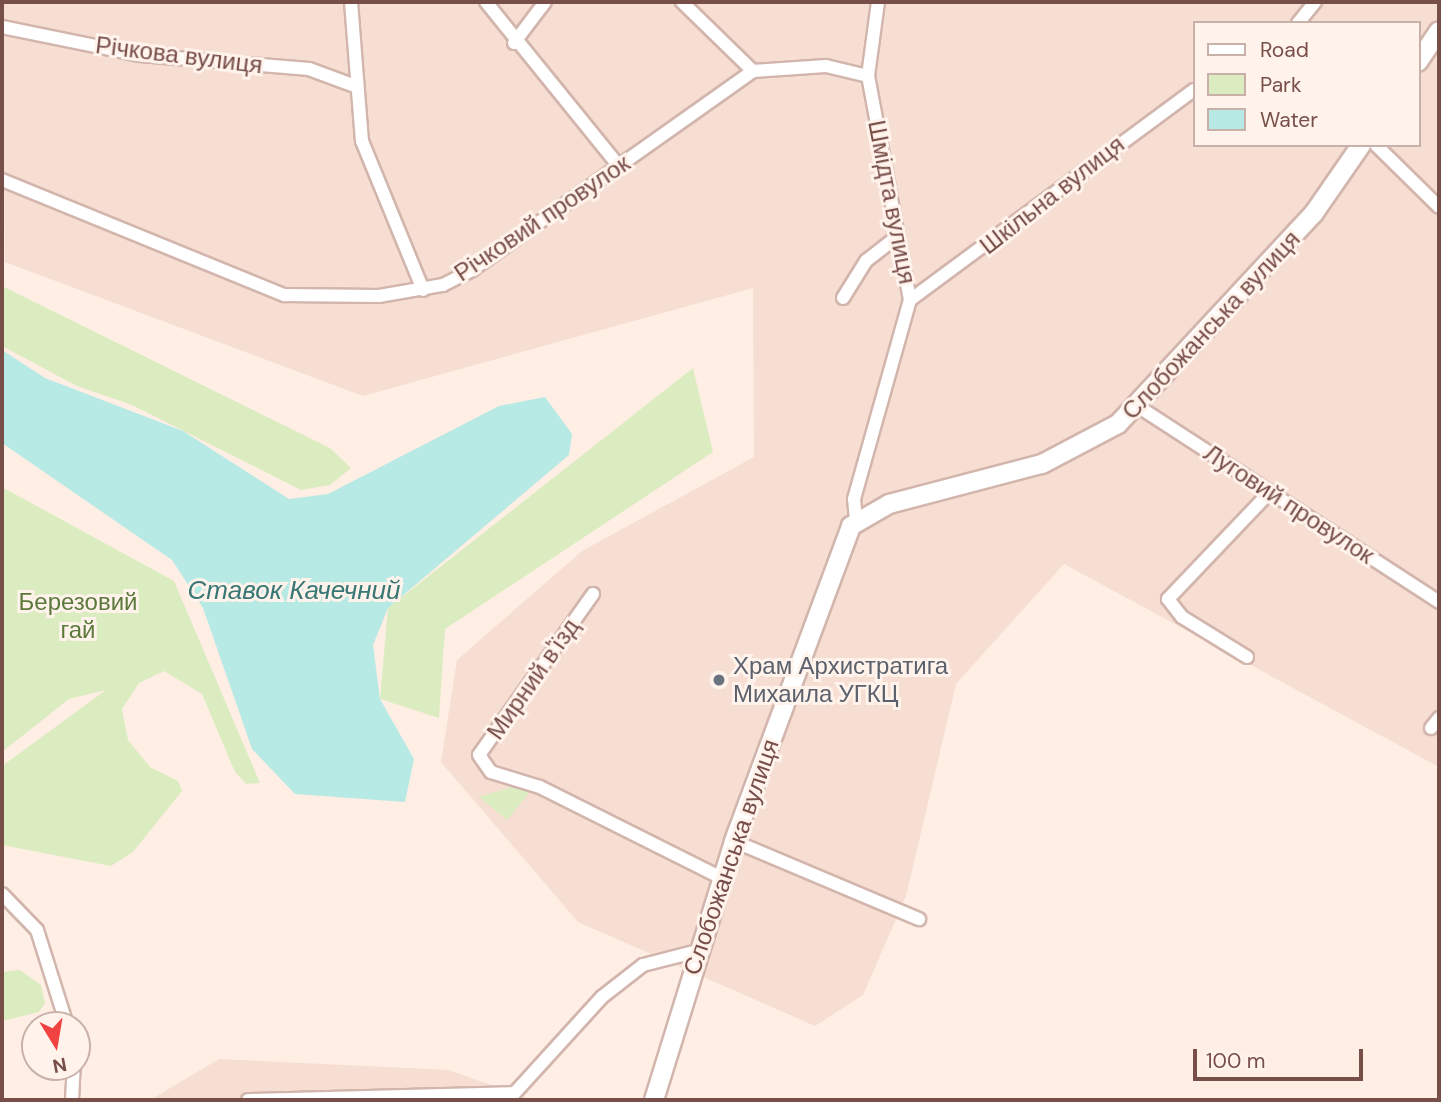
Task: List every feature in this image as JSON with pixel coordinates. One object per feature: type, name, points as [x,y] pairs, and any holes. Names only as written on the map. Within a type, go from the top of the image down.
[{"type":"street","points":[[351,2],[355,86],[362,141],[423,290]]},
{"type":"street","points":[[486,2],[514,43],[617,164]]},
{"type":"street","points":[[514,43],[545,2]]},
{"type":"street","points":[[682,2],[753,71],[825,66],[868,76]]},
{"type":"street","points":[[1300,21],[1315,2]]},
{"type":"street","name":"Шмідта вулиця","points":[[856,521],[854,499],[911,300],[868,76],[876,3]]},
{"type":"street","name":"Річкова вулиця","points":[[2,27],[140,55],[309,69],[355,86]]},
{"type":"street","points":[[1420,59],[1439,31]]},
{"type":"street","name":"Річковий провулок","points":[[2,180],[284,295],[423,290],[498,253],[617,164],[753,71]]},
{"type":"street","name":"Шкільна вулиця","points":[[911,300],[1192,91]]},
{"type":"street","name":"Слобожанська вулиця","points":[[654,1100],[734,841],[841,543],[856,521],[890,504],[1068,453],[1139,407],[1314,213],[1360,147]]},
{"type":"street","points":[[1378,147],[1439,207]]},
{"type":"street","points":[[843,298],[866,261],[898,236]]},
{"type":"street","name":"Луговий провулок","points":[[1139,407],[1439,602]]},
{"type":"street","points":[[1247,657],[1182,617],[1168,599],[1269,492]]},
{"type":"street","name":"Мирний в'їзд","points":[[593,594],[479,755],[491,772],[540,787],[722,878]]},
{"type":"street","points":[[734,841],[919,919]]},
{"type":"street","points":[[2,894],[37,930],[63,1011]]},
{"type":"street","points":[[248,1100],[511,1096],[602,997],[643,965],[698,951]]},
{"type":"street","points":[[72,1100],[73,1081]]},
{"type":"shaded area","points":[[2,2],[1439,2],[1439,767],[1064,564],[956,684],[906,896],[863,995],[815,1026],[578,922],[441,762],[457,660],[582,551],[754,457],[753,288],[363,396],[5,262]]},
{"type":"shaded area","points":[[219,1059],[449,1070],[532,1100],[150,1100]]},
{"type":"green space","points":[[2,286],[330,448],[351,468],[330,485],[301,490],[132,405],[77,386],[2,346]]},
{"type":"green space","points":[[693,368],[713,452],[445,629],[439,718],[380,699],[388,608]]},
{"type":"green space","name":"Березовий гай","points":[[2,487],[174,581],[260,783],[246,784],[235,772],[202,694],[164,671],[139,683],[122,709],[128,740],[150,767],[178,781],[182,791],[133,852],[111,866],[2,845],[2,766],[106,690],[69,699],[2,752]]},
{"type":"green space","points":[[521,784],[533,788],[507,820],[479,797]]},
{"type":"green space","points":[[20,970],[41,985],[45,1003],[40,1011],[21,1011],[21,1016],[2,1021],[2,972]]},
{"type":"water","name":"Ставок Качечний","points":[[2,350],[45,378],[183,431],[289,499],[328,494],[499,406],[545,397],[572,434],[569,455],[388,608],[373,645],[380,699],[414,759],[405,802],[295,794],[252,749],[203,608],[172,560],[2,443]]},
{"type":"place","name":"Храм Архистратига Михаила УГКЦ","points":[[719,680]]}]
